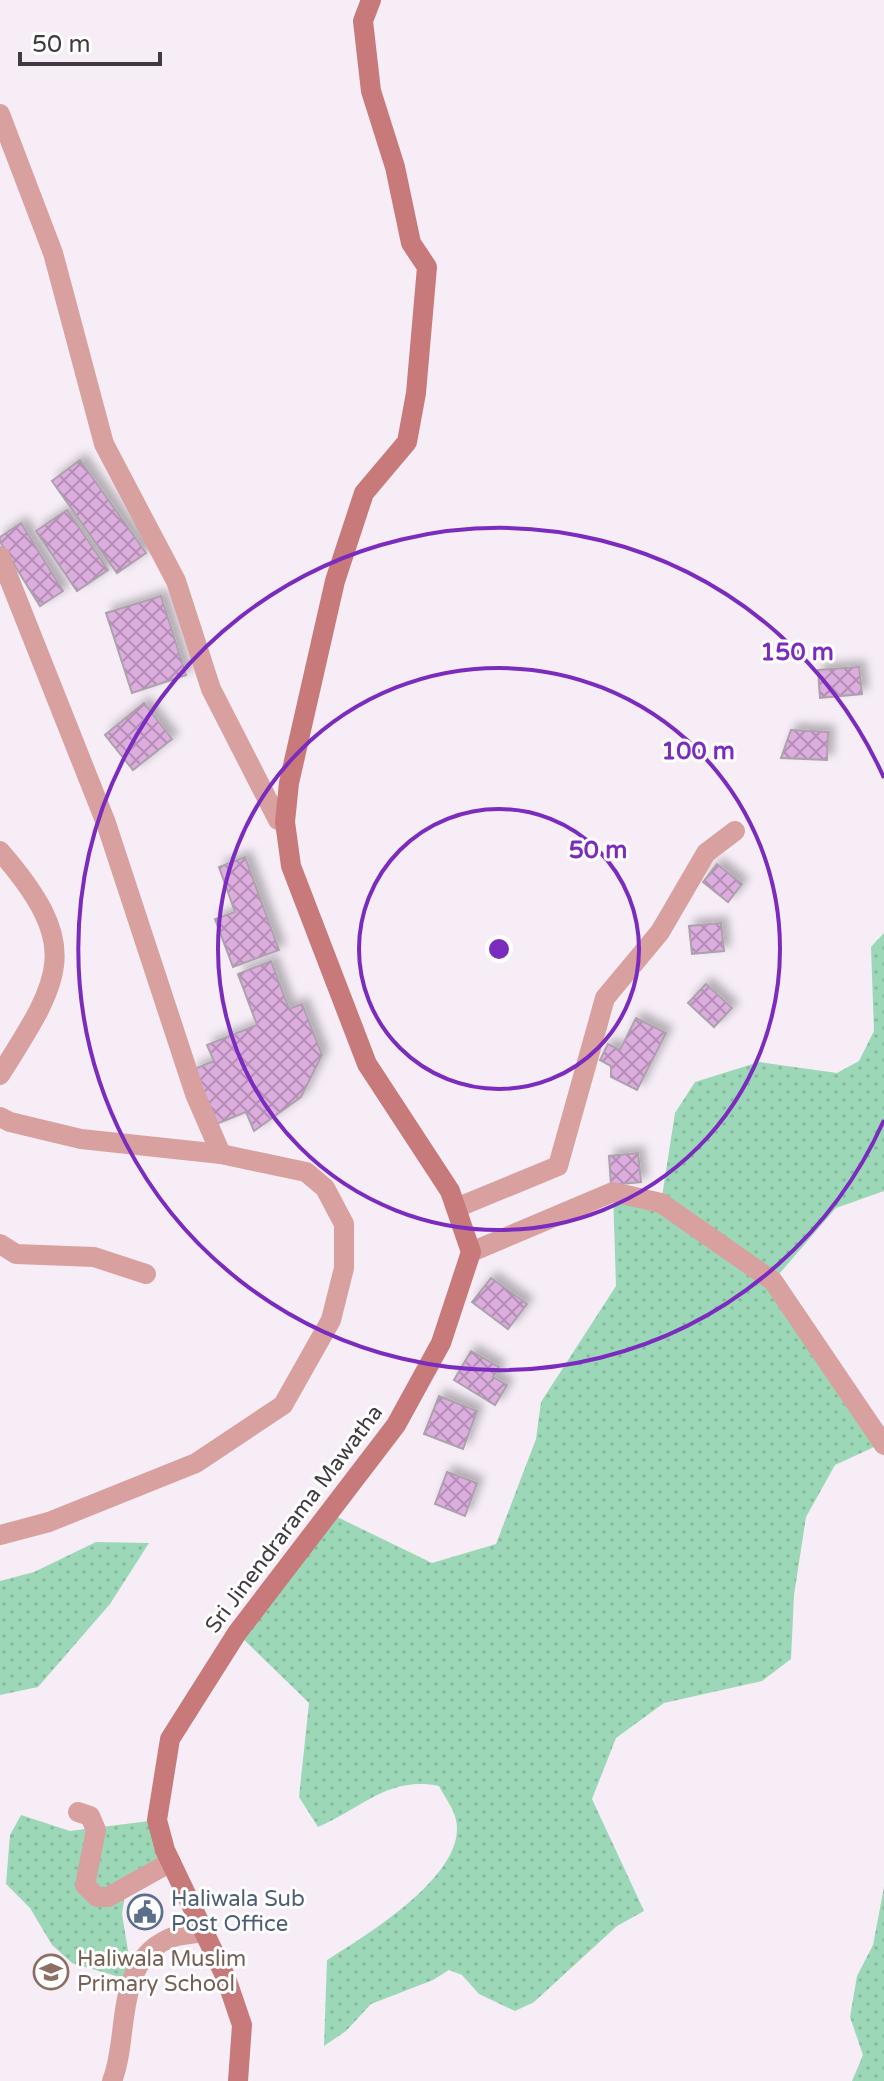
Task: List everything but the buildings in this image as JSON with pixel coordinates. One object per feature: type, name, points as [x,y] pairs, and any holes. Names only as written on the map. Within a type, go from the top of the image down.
[{"type":"main road","points":[[371,0],[363,21],[371,91],[395,167],[411,243],[427,267],[416,393],[407,442],[364,493],[335,581],[289,783],[285,822],[291,866],[367,1064],[450,1191],[471,1252]]},
{"type":"main road","name":"Sri Jinendrarama Mawatha","points":[[238,2081],[242,2025],[205,1932],[171,1862],[157,1820],[170,1739],[237,1633],[396,1425],[441,1343],[471,1252]]},
{"type":"street","points":[[0,114],[53,253],[104,444],[176,581],[211,689],[278,820],[285,822]]},
{"type":"street","points":[[0,556],[106,823],[195,1094],[221,1154]]},
{"type":"street","points":[[456,1208],[558,1166],[605,998],[660,932],[706,853],[735,831]]},
{"type":"street","points":[[0,851],[27,882],[49,919],[57,958],[37,1018],[0,1075]]},
{"type":"street","points":[[0,1117],[81,1139],[221,1154],[306,1172],[325,1188],[344,1224],[344,1268],[331,1320],[283,1405],[196,1463],[49,1522],[0,1535]]},
{"type":"street","points":[[471,1252],[613,1192],[661,1203],[773,1281],[884,1445]]},
{"type":"street","points":[[0,1244],[16,1254],[94,1257],[146,1274]]},
{"type":"street","points":[[78,1812],[90,1816],[96,1830],[85,1885],[97,1897],[108,1897],[171,1862]]},
{"type":"street","points":[[112,2081],[117,2068],[124,2005],[149,1952],[169,1938],[205,1932]]},
{"type":"green space","points":[[884,933],[884,1191],[836,1208],[773,1281],[883,1443],[835,1465],[806,1517],[794,1595],[791,1659],[762,1681],[664,1703],[616,1738],[592,1799],[644,1911],[617,1926],[534,2002],[515,2011],[479,1994],[462,1975],[449,1970],[433,1980],[371,2004],[346,2031],[324,2046],[327,1960],[388,1919],[430,1882],[446,1861],[455,1841],[456,1820],[439,1786],[421,1784],[390,1790],[318,1827],[299,1797],[309,1703],[237,1633],[329,1513],[432,1563],[496,1544],[536,1439],[541,1402],[616,1286],[613,1192],[661,1203],[675,1113],[695,1082],[759,1062],[837,1073],[859,1061],[874,1031],[871,947]]},
{"type":"green space","points":[[96,1542],[149,1543],[110,1604],[38,1687],[0,1695],[0,1581],[34,1572]]},
{"type":"green space","points":[[21,1815],[70,1831],[157,1820],[165,1850],[125,1894],[122,1914],[133,1981],[72,1963],[52,1945],[30,1908],[6,1884],[10,1835]]},
{"type":"green space","points":[[884,1887],[884,2081],[852,2081],[863,2055],[850,2017],[857,1976],[873,1945]]},
{"type":"place","name":"Haliwala Sub Post Office","points":[[145,1912]]},
{"type":"place","name":"Haliwala Muslim Primary School","points":[[51,1972]]}]
